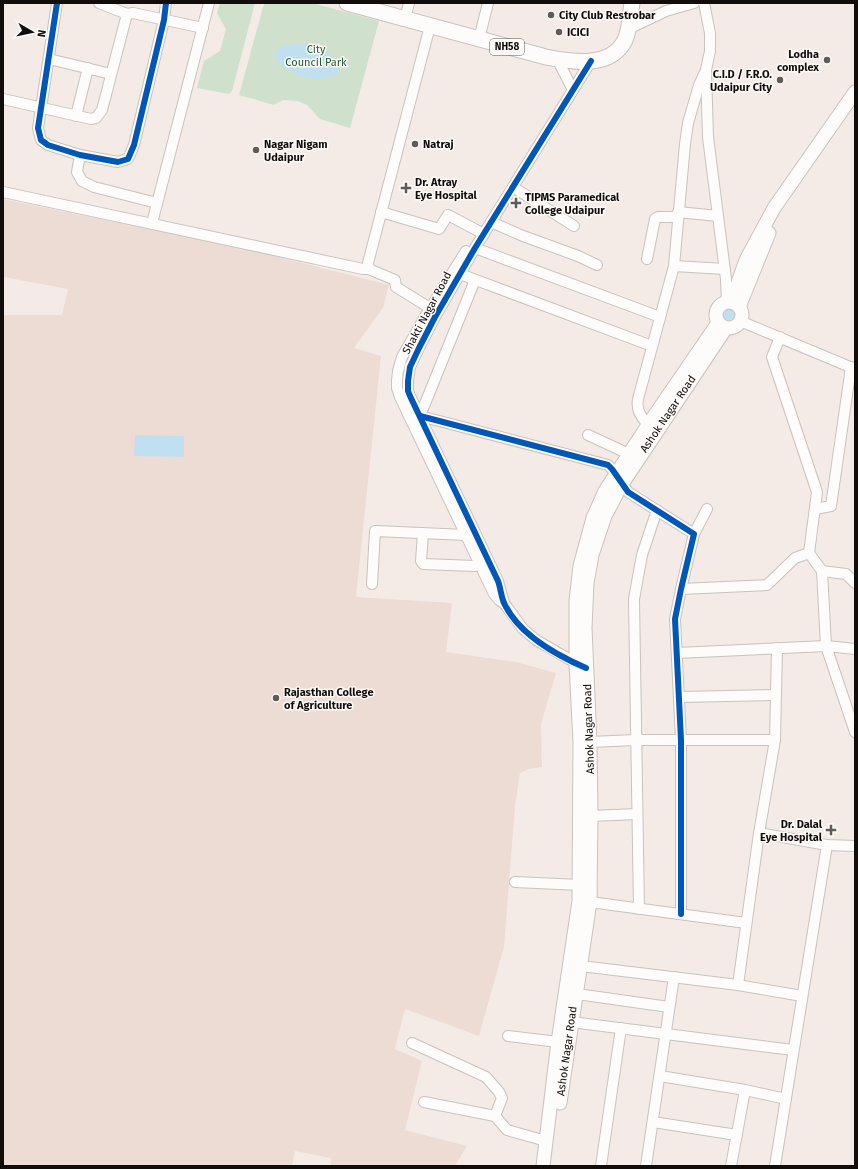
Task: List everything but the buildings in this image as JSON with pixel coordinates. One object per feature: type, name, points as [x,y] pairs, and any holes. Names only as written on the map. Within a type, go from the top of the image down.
[{"type":"highway","name":"NH58","points":[[347,3],[524,52],[572,61],[591,61],[607,58],[617,51],[626,39],[632,3]]},
{"type":"highway","name":"NH58","points":[[376,3],[408,7],[480,31],[549,50],[568,53],[592,53],[603,50],[612,43],[619,28],[623,3]]},
{"type":"main road","points":[[733,303],[746,260],[774,208],[855,92]]},
{"type":"main road","points":[[733,303],[786,201],[855,106]]},
{"type":"main road","points":[[722,325],[736,326],[740,321],[742,311],[733,303]]},
{"type":"main road","points":[[722,325],[716,314],[717,309],[719,306],[733,303]]},
{"type":"main road","points":[[619,479],[629,454],[648,425],[722,325]]},
{"type":"main road","name":"Ashok Nagar Road","points":[[551,1166],[571,1022],[571,993],[581,966],[590,902],[590,742],[581,666],[587,583],[592,555],[604,516],[619,479],[722,325]]},
{"type":"main road","points":[[543,1166],[558,1042],[571,993],[579,901],[581,666]]},
{"type":"street","points":[[57,3],[38,128],[41,140],[48,145],[80,156],[118,162],[128,159],[134,145],[164,20],[166,3]]},
{"type":"street","points":[[99,3],[127,14],[133,13],[203,28]]},
{"type":"street","points":[[152,223],[210,3]]},
{"type":"street","points":[[480,31],[488,3]]},
{"type":"street","points":[[628,29],[666,11],[694,3]]},
{"type":"street","points":[[648,425],[639,414],[637,406],[674,266],[686,132],[699,85],[706,70],[710,51],[710,33],[704,3]]},
{"type":"street","points":[[3,99],[76,116],[91,119],[96,118],[102,110],[127,14]]},
{"type":"street","points":[[369,269],[368,259],[430,26]]},
{"type":"street","points":[[49,59],[111,74]]},
{"type":"street","points":[[557,59],[573,90]]},
{"type":"street","name":"Shakti Nagar Road","points":[[581,666],[528,634],[518,624],[504,603],[498,581],[466,535],[418,421],[408,391],[408,381],[410,367],[419,348],[460,274],[591,61]]},
{"type":"street","points":[[76,116],[88,68]]},
{"type":"street","points":[[706,70],[708,137],[725,269],[733,303]]},
{"type":"street","points":[[80,156],[77,172],[82,181],[94,187],[157,203]]},
{"type":"street","points":[[513,187],[574,226]]},
{"type":"street","points":[[3,192],[363,269],[369,269],[395,280],[396,287],[430,308]]},
{"type":"street","points":[[381,212],[439,229],[448,215],[483,235]]},
{"type":"street","points":[[647,259],[655,219],[658,217],[678,214],[718,216]]},
{"type":"street","points":[[491,222],[597,265]]},
{"type":"street","name":"Shakti Nagar Road","points":[[483,235],[470,244],[430,308],[402,357],[398,371],[397,385],[398,392],[418,421],[484,562]]},
{"type":"street","points":[[475,248],[660,317]]},
{"type":"street","points":[[674,266],[725,269]]},
{"type":"street","points":[[460,274],[652,346]]},
{"type":"street","points":[[475,280],[418,421],[443,422],[608,465],[611,467],[628,492],[694,534]]},
{"type":"street","points":[[740,321],[853,368],[830,506],[815,509]]},
{"type":"street","points":[[780,337],[772,357],[817,492],[809,553],[822,571],[826,646],[855,732]]},
{"type":"street","points":[[588,435],[629,454]]},
{"type":"street","points":[[681,914],[681,740],[675,619],[694,534],[707,509]]},
{"type":"street","points":[[639,909],[635,740],[634,599],[642,555],[657,510]]},
{"type":"street","points":[[372,584],[375,531],[466,535]]},
{"type":"street","points":[[423,533],[421,559],[423,564],[473,566],[484,562]]},
{"type":"street","points":[[681,589],[767,585],[795,558],[809,553]]},
{"type":"street","points":[[822,571],[846,574],[855,583]]},
{"type":"street","points":[[677,653],[826,646],[855,650]]},
{"type":"street","points":[[738,985],[759,834],[775,740],[777,648]]},
{"type":"street","points":[[679,697],[776,695]]},
{"type":"street","points":[[590,742],[635,740],[775,740]]},
{"type":"street","points":[[591,816],[637,814]]},
{"type":"street","points":[[759,834],[827,845],[855,846]]},
{"type":"street","points":[[775,1166],[827,845]]},
{"type":"street","points":[[516,882],[580,884]]},
{"type":"street","points":[[590,902],[746,923]]},
{"type":"street","points":[[581,966],[738,985],[802,996]]},
{"type":"street","points":[[646,1166],[674,977]]},
{"type":"street","points":[[571,993],[669,1006]]},
{"type":"street","points":[[571,1022],[793,1050]]},
{"type":"street","points":[[601,1166],[621,1028]]},
{"type":"street","points":[[508,1036],[558,1042]]},
{"type":"street","points":[[412,1043],[486,1077],[500,1092],[502,1098],[495,1116]]},
{"type":"street","points":[[660,1076],[745,1090],[786,1099]]},
{"type":"street","points":[[731,1166],[745,1090]]},
{"type":"street","points":[[424,1102],[495,1116],[507,1130],[546,1142]]},
{"type":"street","points":[[653,1122],[737,1135]]},
{"type":"shaded area","name":"Rajasthan College of Agriculture","points":[[3,199],[251,250],[389,285],[383,308],[354,348],[381,356],[356,597],[452,603],[446,652],[516,662],[556,673],[541,724],[542,767],[529,769],[520,773],[515,806],[504,947],[479,1036],[405,1009],[395,1049],[422,1061],[405,1130],[467,1146],[455,1166],[330,1166],[331,1158],[295,1151],[292,1166],[3,1166],[3,315],[62,315],[68,289],[3,277]]},
{"type":"green space","points":[[220,3],[255,3],[232,91],[229,94],[197,88],[204,61],[220,51],[226,29],[217,13]]},
{"type":"green space","name":"City Council Park","points":[[265,3],[312,3],[379,21],[350,128],[320,119],[307,105],[298,101],[283,100],[274,105],[239,95]]},
{"type":"water","points":[[296,44],[317,47],[325,51],[337,62],[339,69],[337,73],[331,77],[323,79],[304,77],[287,69],[276,57],[276,50]]},
{"type":"water","points":[[729,308],[734,310],[736,315],[734,320],[729,322],[724,320],[722,315],[724,310]]},
{"type":"water","points":[[135,435],[184,436],[184,457],[134,456]]},
{"type":"cycle path","points":[[57,3],[38,128],[41,140],[48,145],[80,155],[118,162],[128,159],[134,145],[164,20],[166,3]]},
{"type":"cycle path","points":[[586,668],[563,657],[540,643],[529,635],[512,616],[504,602],[498,581],[410,396],[408,391],[408,381],[410,367],[435,317],[475,248],[591,61]]},
{"type":"cycle path","points":[[420,416],[608,465],[628,492],[694,534],[675,619],[681,740],[681,914]]},
{"type":"place","name":"City Club Restrobar","points":[[551,15]]},
{"type":"place","name":"ICICI","points":[[559,32]]},
{"type":"place","name":"Lodha complex","points":[[827,60]]},
{"type":"place","name":"C.I.D / F.R.O. Udaipur City","points":[[780,80]]},
{"type":"place","name":"Natraj","points":[[415,144]]},
{"type":"place","name":"Nagar Nigam Udaipur","points":[[256,150]]},
{"type":"place","name":"Dr. Atray Eye Hospital","points":[[406,188]]},
{"type":"place","name":"TIPMS Paramedical College Udaipur","points":[[516,203]]},
{"type":"place","name":"Rajasthan College of Agriculture","points":[[276,698]]},
{"type":"place","name":"Dr. Dalal Eye Hospital","points":[[831,830]]}]
